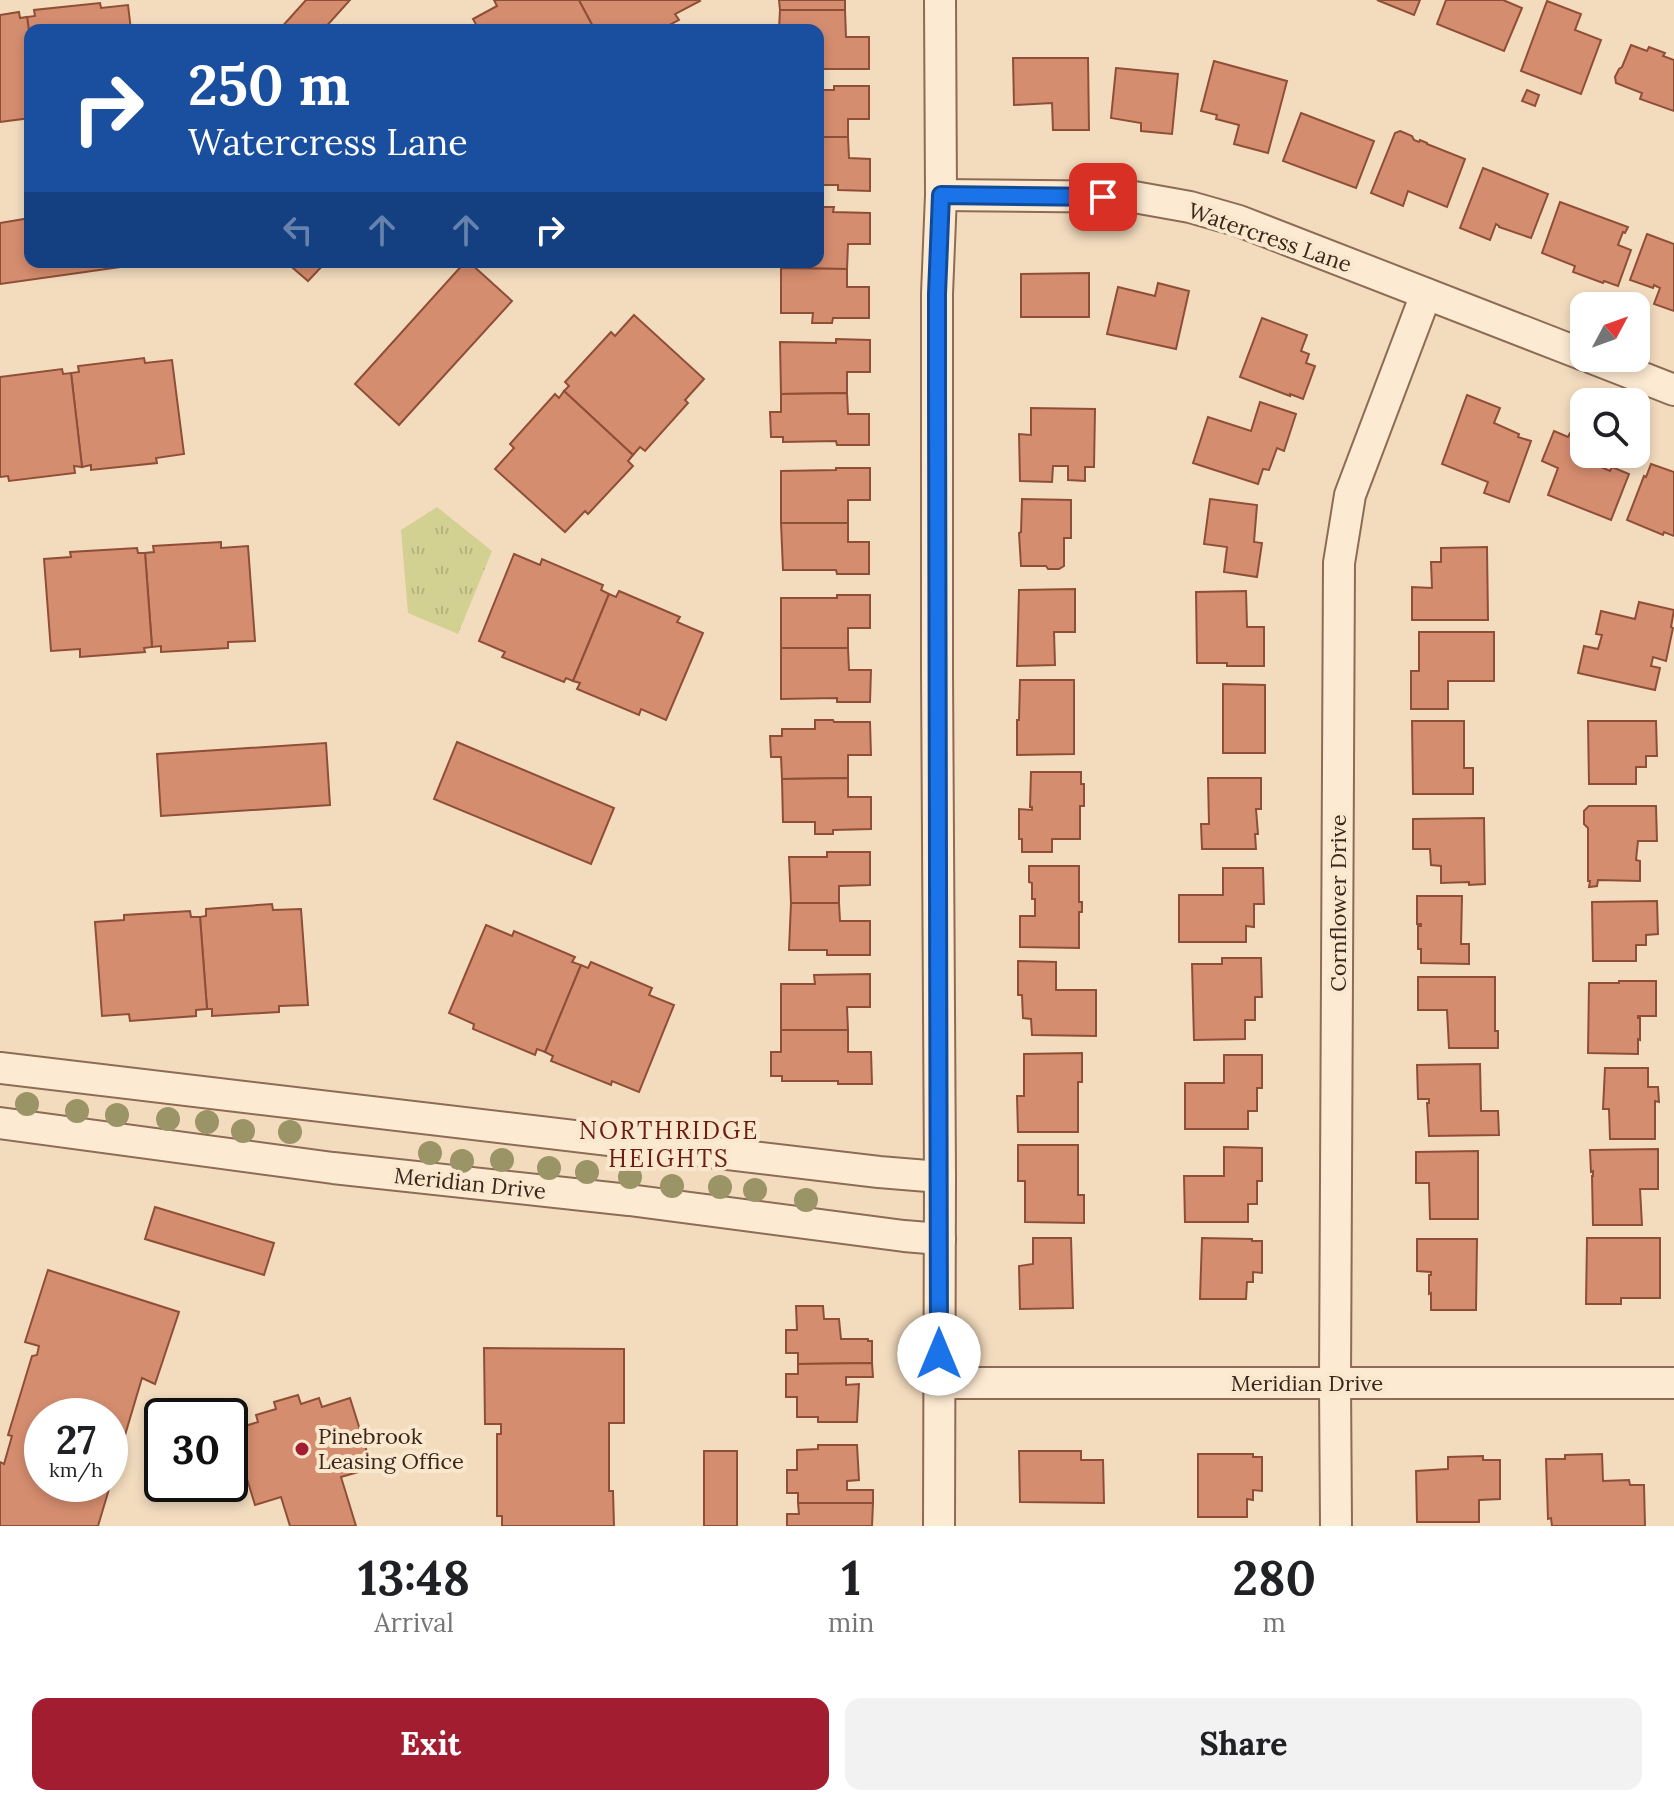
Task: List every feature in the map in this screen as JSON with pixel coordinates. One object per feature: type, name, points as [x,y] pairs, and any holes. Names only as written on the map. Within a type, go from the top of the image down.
[{"type":"street","points":[[939,1526],[937,294],[941,195],[940,0]]},
{"type":"street","name":"Watercress Lane","points":[[941,195],[1134,197],[1190,207],[1239,221],[1570,350]]},
{"type":"street","name":"Cornflower Drive","points":[[1336,1526],[1339,563],[1350,495],[1426,294]]},
{"type":"street","points":[[1628,372],[1674,390]]},
{"type":"street","points":[[0,1068],[940,1177]]},
{"type":"street","name":"Meridian Drive","points":[[0,1123],[333,1168],[614,1198],[940,1239]]},
{"type":"street","name":"Meridian Drive","points":[[939,1383],[1674,1383]]},
{"type":"green space","points":[[437,507],[492,551],[458,634],[408,613],[401,530]]},
{"type":"building","points":[[306,0],[350,0],[328,24],[284,24]]},
{"type":"building","points":[[494,0],[579,0],[592,24],[476,24],[473,19],[497,6]]},
{"type":"building","points":[[579,0],[700,1],[675,14],[679,20],[671,24],[592,24]]},
{"type":"building","points":[[779,0],[845,0],[845,10],[780,10]]},
{"type":"building","points":[[1377,0],[1420,0],[1414,15]]},
{"type":"building","points":[[1446,0],[1503,0],[1522,8],[1504,51],[1437,24]]},
{"type":"building","points":[[1547,1],[1581,14],[1575,30],[1601,40],[1581,94],[1521,71]]},
{"type":"building","points":[[100,3],[101,8],[128,5],[130,24],[28,24],[27,17],[35,16],[34,10]]},
{"type":"building","points":[[780,10],[845,10],[846,37],[869,37],[869,69],[824,69],[824,24],[779,24]]},
{"type":"building","points":[[19,12],[20,18],[27,17],[28,24],[24,24],[24,119],[0,122],[0,15]]},
{"type":"building","points":[[1631,45],[1647,51],[1649,47],[1674,60],[1674,111],[1640,99],[1642,93],[1616,83],[1615,77]]},
{"type":"building","points":[[1013,58],[1088,58],[1089,130],[1053,130],[1052,103],[1014,105]]},
{"type":"building","points":[[1214,61],[1287,81],[1268,153],[1234,144],[1239,125],[1201,111]]},
{"type":"building","points":[[1116,68],[1178,74],[1172,134],[1141,131],[1141,123],[1111,118]]},
{"type":"building","points":[[834,86],[869,86],[869,119],[848,119],[848,137],[824,137],[824,90],[834,90]]},
{"type":"building","points":[[1527,90],[1539,95],[1535,106],[1522,101]]},
{"type":"building","points":[[1301,113],[1374,141],[1356,188],[1283,161]]},
{"type":"building","points":[[1400,131],[1414,140],[1465,159],[1447,207],[1408,191],[1403,206],[1371,193],[1395,133]]},
{"type":"building","points":[[824,137],[848,137],[849,158],[870,159],[870,191],[838,190],[838,185],[824,185]]},
{"type":"building","points":[[1483,168],[1548,194],[1531,238],[1496,224],[1490,240],[1460,228]]},
{"type":"building","points":[[1560,202],[1628,227],[1618,245],[1631,250],[1618,286],[1573,272],[1575,266],[1542,253]]},
{"type":"building","points":[[824,207],[834,207],[833,212],[870,213],[870,244],[848,244],[847,269],[781,268],[824,268]]},
{"type":"building","points":[[24,219],[24,268],[113,268],[0,284],[0,223]]},
{"type":"building","points":[[1647,234],[1674,244],[1674,311],[1654,304],[1660,288],[1630,280]]},
{"type":"building","points":[[293,268],[320,268],[308,281]]},
{"type":"building","points":[[460,268],[476,268],[512,301],[399,425],[355,384]]},
{"type":"building","points":[[781,268],[847,269],[847,287],[869,287],[869,318],[833,318],[832,323],[812,323],[813,313],[781,313]]},
{"type":"building","points":[[1089,273],[1089,317],[1021,317],[1021,274]]},
{"type":"building","points":[[1158,283],[1189,291],[1176,349],[1107,334],[1118,287],[1155,296]]},
{"type":"building","points":[[634,315],[704,379],[685,400],[688,403],[645,451],[640,447],[633,455],[564,391],[569,386],[565,382],[611,332],[615,336]]},
{"type":"building","points":[[1262,318],[1307,335],[1301,351],[1309,354],[1306,363],[1315,366],[1303,399],[1240,377]]},
{"type":"building","points":[[836,339],[870,340],[870,372],[847,372],[847,393],[781,394],[780,342],[836,343]]},
{"type":"building","points":[[144,358],[145,363],[172,360],[184,454],[156,458],[157,463],[91,470],[91,465],[82,467],[71,373],[79,372],[78,366]]},
{"type":"building","points":[[62,369],[63,374],[71,373],[82,467],[74,466],[75,473],[9,481],[8,476],[0,477],[0,377]]},
{"type":"building","points":[[564,391],[633,455],[628,461],[633,466],[588,514],[585,511],[565,532],[495,469],[514,448],[510,444],[555,394],[559,398]]},
{"type":"building","points":[[847,393],[848,414],[869,414],[869,445],[837,445],[836,441],[783,442],[783,437],[771,437],[770,412],[781,412],[781,394]]},
{"type":"building","points":[[1467,395],[1500,408],[1494,423],[1531,441],[1509,502],[1484,493],[1488,482],[1442,464]]},
{"type":"building","points":[[1260,402],[1296,414],[1284,451],[1277,448],[1269,470],[1263,469],[1258,484],[1193,463],[1208,417],[1251,431]]},
{"type":"building","points":[[1031,408],[1095,409],[1094,467],[1085,467],[1085,481],[1068,480],[1068,466],[1053,466],[1052,482],[1020,481],[1019,434],[1031,435]]},
{"type":"building","points":[[1554,431],[1568,437],[1570,433],[1570,468],[1603,468],[1610,471],[1614,468],[1629,474],[1611,520],[1548,495],[1558,468],[1542,461]]},
{"type":"building","points":[[1651,464],[1674,472],[1674,536],[1664,532],[1663,535],[1627,520]]},
{"type":"building","points":[[870,468],[870,500],[848,500],[848,523],[781,523],[781,471]]},
{"type":"building","points":[[1022,499],[1071,500],[1071,538],[1064,538],[1064,566],[1059,569],[1021,566],[1019,533]]},
{"type":"building","points":[[1210,499],[1257,505],[1254,542],[1262,543],[1257,577],[1224,572],[1227,547],[1204,544]]},
{"type":"building","points":[[781,523],[848,523],[848,542],[869,542],[869,574],[837,574],[836,570],[783,570]]},
{"type":"building","points":[[221,542],[221,548],[248,546],[255,641],[228,642],[228,648],[161,652],[161,646],[152,647],[145,553],[154,552],[153,546]]},
{"type":"building","points":[[1487,547],[1488,620],[1412,620],[1412,587],[1432,588],[1431,562],[1441,562],[1441,548]]},
{"type":"building","points":[[137,548],[138,553],[145,553],[152,647],[144,648],[145,652],[80,657],[80,649],[51,651],[44,559],[71,557],[70,552]]},
{"type":"building","points":[[514,554],[540,565],[542,559],[603,585],[601,590],[609,594],[573,681],[566,678],[564,682],[502,657],[505,652],[479,641]]},
{"type":"building","points":[[1075,589],[1075,632],[1054,632],[1055,665],[1017,666],[1019,590]]},
{"type":"building","points":[[619,591],[680,617],[677,622],[703,633],[666,720],[641,709],[639,715],[577,689],[580,683],[573,681],[609,594],[616,597]]},
{"type":"building","points":[[1246,591],[1247,627],[1264,627],[1264,666],[1197,663],[1196,592]]},
{"type":"building","points":[[837,595],[870,595],[870,628],[848,628],[848,648],[781,648],[781,598],[837,598]]},
{"type":"building","points":[[1639,602],[1674,610],[1666,661],[1653,657],[1651,666],[1660,668],[1655,690],[1578,673],[1584,646],[1598,649],[1602,635],[1596,634],[1601,611],[1635,619]]},
{"type":"building","points":[[1419,632],[1494,632],[1494,681],[1448,681],[1448,709],[1411,709],[1411,671],[1419,671]]},
{"type":"building","points":[[781,648],[848,648],[849,670],[871,670],[870,702],[837,702],[837,698],[781,699]]},
{"type":"building","points":[[1020,680],[1074,680],[1074,754],[1017,755]]},
{"type":"building","points":[[1223,684],[1265,685],[1265,753],[1223,753]]},
{"type":"building","points":[[815,720],[870,722],[871,755],[848,755],[848,778],[782,779],[781,757],[771,757],[770,736],[782,736],[782,729],[815,729]]},
{"type":"building","points":[[1412,721],[1464,721],[1464,768],[1473,768],[1473,794],[1413,794]]},
{"type":"building","points":[[1588,721],[1656,721],[1657,756],[1646,756],[1646,767],[1636,767],[1636,784],[1589,784]]},
{"type":"building","points":[[457,742],[614,808],[591,864],[434,799]]},
{"type":"building","points":[[326,743],[330,805],[161,816],[157,754]]},
{"type":"building","points":[[1031,772],[1081,772],[1084,806],[1080,806],[1080,839],[1052,839],[1052,852],[1022,852],[1019,809],[1032,810]]},
{"type":"building","points":[[848,778],[848,797],[871,797],[871,829],[815,834],[815,822],[783,822],[782,779]]},
{"type":"building","points":[[1208,778],[1261,778],[1261,809],[1256,809],[1256,849],[1202,849],[1201,824],[1209,824]]},
{"type":"building","points":[[1589,806],[1656,806],[1657,841],[1638,841],[1636,860],[1640,861],[1640,881],[1598,880],[1597,886],[1589,887],[1588,828],[1584,824],[1584,811]]},
{"type":"building","points":[[1484,818],[1485,884],[1441,883],[1441,866],[1431,865],[1430,849],[1413,849],[1413,819]]},
{"type":"building","points":[[827,852],[870,852],[870,885],[839,886],[839,903],[791,903],[789,857],[827,857]]},
{"type":"building","points":[[1029,866],[1079,866],[1082,912],[1079,912],[1079,948],[1020,947],[1020,916],[1035,916]]},
{"type":"building","points":[[1223,868],[1263,868],[1264,904],[1254,904],[1254,927],[1246,926],[1246,942],[1179,942],[1179,895],[1223,895]]},
{"type":"building","points":[[1417,896],[1462,896],[1461,944],[1469,944],[1469,964],[1421,963]]},
{"type":"building","points":[[1657,901],[1658,934],[1646,935],[1646,945],[1636,945],[1636,961],[1593,961],[1592,902]]},
{"type":"building","points":[[791,903],[839,903],[840,921],[870,921],[870,955],[827,955],[827,950],[789,950]]},
{"type":"building","points":[[272,904],[273,910],[301,909],[308,1005],[279,1006],[279,1012],[212,1016],[212,1009],[207,1009],[200,917],[206,916],[206,909]]},
{"type":"building","points":[[190,911],[191,917],[200,917],[207,1009],[196,1010],[196,1016],[130,1021],[129,1014],[102,1016],[95,922],[124,920],[124,915]]},
{"type":"building","points":[[486,925],[512,936],[514,931],[575,957],[572,962],[581,965],[545,1052],[537,1049],[535,1055],[473,1029],[474,1024],[449,1013]]},
{"type":"building","points":[[1222,958],[1261,958],[1262,997],[1255,997],[1255,1020],[1245,1020],[1245,1039],[1194,1040],[1192,964],[1222,964]]},
{"type":"building","points":[[1018,961],[1056,962],[1056,990],[1096,990],[1096,1036],[1032,1035],[1031,1019],[1023,1018],[1022,995],[1018,995]]},
{"type":"building","points":[[591,962],[652,988],[649,995],[674,1005],[639,1092],[612,1081],[611,1085],[551,1061],[553,1056],[545,1052],[581,965],[588,968]]},
{"type":"building","points":[[870,974],[870,1007],[847,1007],[848,1030],[781,1030],[781,984],[815,984],[814,975]]},
{"type":"building","points":[[1418,977],[1495,977],[1498,1048],[1449,1048],[1447,1010],[1418,1010]]},
{"type":"building","points":[[1656,981],[1656,1016],[1638,1016],[1638,1054],[1588,1053],[1589,983]]},
{"type":"building","points":[[781,1030],[848,1030],[848,1052],[871,1052],[872,1084],[782,1081],[782,1076],[771,1076],[771,1052],[781,1052]]},
{"type":"building","points":[[1082,1053],[1082,1082],[1078,1082],[1078,1132],[1018,1132],[1017,1096],[1024,1096],[1024,1054]]},
{"type":"building","points":[[1224,1055],[1262,1055],[1262,1088],[1257,1088],[1257,1111],[1248,1111],[1248,1129],[1185,1129],[1185,1083],[1224,1083]]},
{"type":"building","points":[[1480,1064],[1481,1111],[1498,1111],[1499,1135],[1429,1136],[1429,1099],[1418,1099],[1417,1065]]},
{"type":"building","points":[[1605,1068],[1648,1068],[1648,1087],[1658,1087],[1655,1139],[1610,1139],[1609,1109],[1603,1109]]},
{"type":"building","points":[[1018,1145],[1078,1145],[1078,1195],[1084,1195],[1084,1223],[1025,1222],[1025,1181],[1018,1181]]},
{"type":"building","points":[[1224,1147],[1262,1148],[1262,1181],[1257,1181],[1257,1204],[1248,1204],[1248,1222],[1185,1222],[1184,1176],[1224,1176]]},
{"type":"building","points":[[1658,1149],[1658,1189],[1640,1189],[1642,1225],[1593,1225],[1590,1150]]},
{"type":"building","points":[[1478,1151],[1478,1219],[1430,1219],[1429,1183],[1416,1183],[1416,1152]]},
{"type":"building","points":[[155,1207],[274,1243],[264,1275],[145,1239]]},
{"type":"building","points":[[1033,1238],[1071,1238],[1073,1308],[1020,1309],[1019,1266],[1033,1264]]},
{"type":"building","points":[[1202,1238],[1262,1241],[1262,1273],[1253,1272],[1253,1282],[1247,1282],[1246,1299],[1200,1299]]},
{"type":"building","points":[[1587,1238],[1660,1238],[1660,1298],[1621,1298],[1621,1304],[1586,1304]]},
{"type":"building","points":[[1417,1239],[1477,1239],[1476,1310],[1431,1310],[1431,1272],[1417,1271]]},
{"type":"building","points":[[48,1270],[179,1312],[155,1384],[142,1378],[128,1425],[128,1398],[24,1398],[24,1502],[105,1502],[98,1526],[0,1526],[0,1462],[4,1464],[12,1436],[8,1435],[32,1356],[37,1355],[39,1346],[25,1342]]},
{"type":"building","points":[[796,1306],[823,1306],[824,1319],[839,1319],[841,1339],[872,1341],[872,1363],[798,1364],[798,1353],[786,1353],[786,1330],[797,1330]]},
{"type":"building","points":[[484,1348],[624,1349],[624,1423],[609,1423],[609,1491],[613,1491],[614,1526],[502,1526],[502,1516],[497,1516],[497,1434],[501,1434],[501,1424],[485,1424]]},
{"type":"building","points":[[872,1363],[873,1377],[846,1377],[846,1385],[859,1384],[857,1422],[818,1422],[818,1417],[797,1417],[797,1397],[786,1397],[786,1374],[798,1374],[798,1364]]},
{"type":"building","name":"Pinebrook Leasing Office","points":[[298,1395],[301,1404],[319,1398],[322,1407],[350,1398],[372,1468],[341,1477],[356,1526],[290,1526],[281,1497],[255,1505],[248,1482],[248,1425],[258,1422],[256,1415],[276,1409],[274,1402]]},
{"type":"building","points":[[818,1445],[857,1445],[859,1480],[847,1481],[847,1490],[873,1490],[873,1503],[798,1503],[798,1493],[787,1493],[787,1470],[797,1470],[797,1450],[818,1449]]},
{"type":"building","points":[[704,1451],[737,1451],[737,1526],[704,1526]]},
{"type":"building","points":[[1019,1451],[1081,1451],[1081,1460],[1103,1460],[1104,1503],[1020,1502]]},
{"type":"building","points":[[1198,1454],[1253,1454],[1253,1457],[1262,1457],[1262,1491],[1253,1490],[1253,1500],[1247,1499],[1247,1517],[1198,1517]]},
{"type":"building","points":[[1602,1454],[1603,1481],[1629,1480],[1630,1485],[1644,1485],[1645,1526],[1552,1526],[1551,1518],[1548,1519],[1546,1459]]},
{"type":"building","points":[[1483,1456],[1483,1460],[1500,1460],[1500,1499],[1479,1500],[1479,1522],[1417,1522],[1416,1471],[1448,1469],[1448,1457]]},
{"type":"building","points":[[798,1503],[873,1503],[872,1526],[787,1526],[787,1514],[799,1514]]},
{"type":"place","name":"Pinebrook Leasing Office","points":[[302,1449]]},
{"type":"district","name":"NORTHRIDGE HEIGHTS","points":[[669,1144]]},
{"type":"route","points":[[939,1354],[937,294],[941,195],[1103,197]]}]
